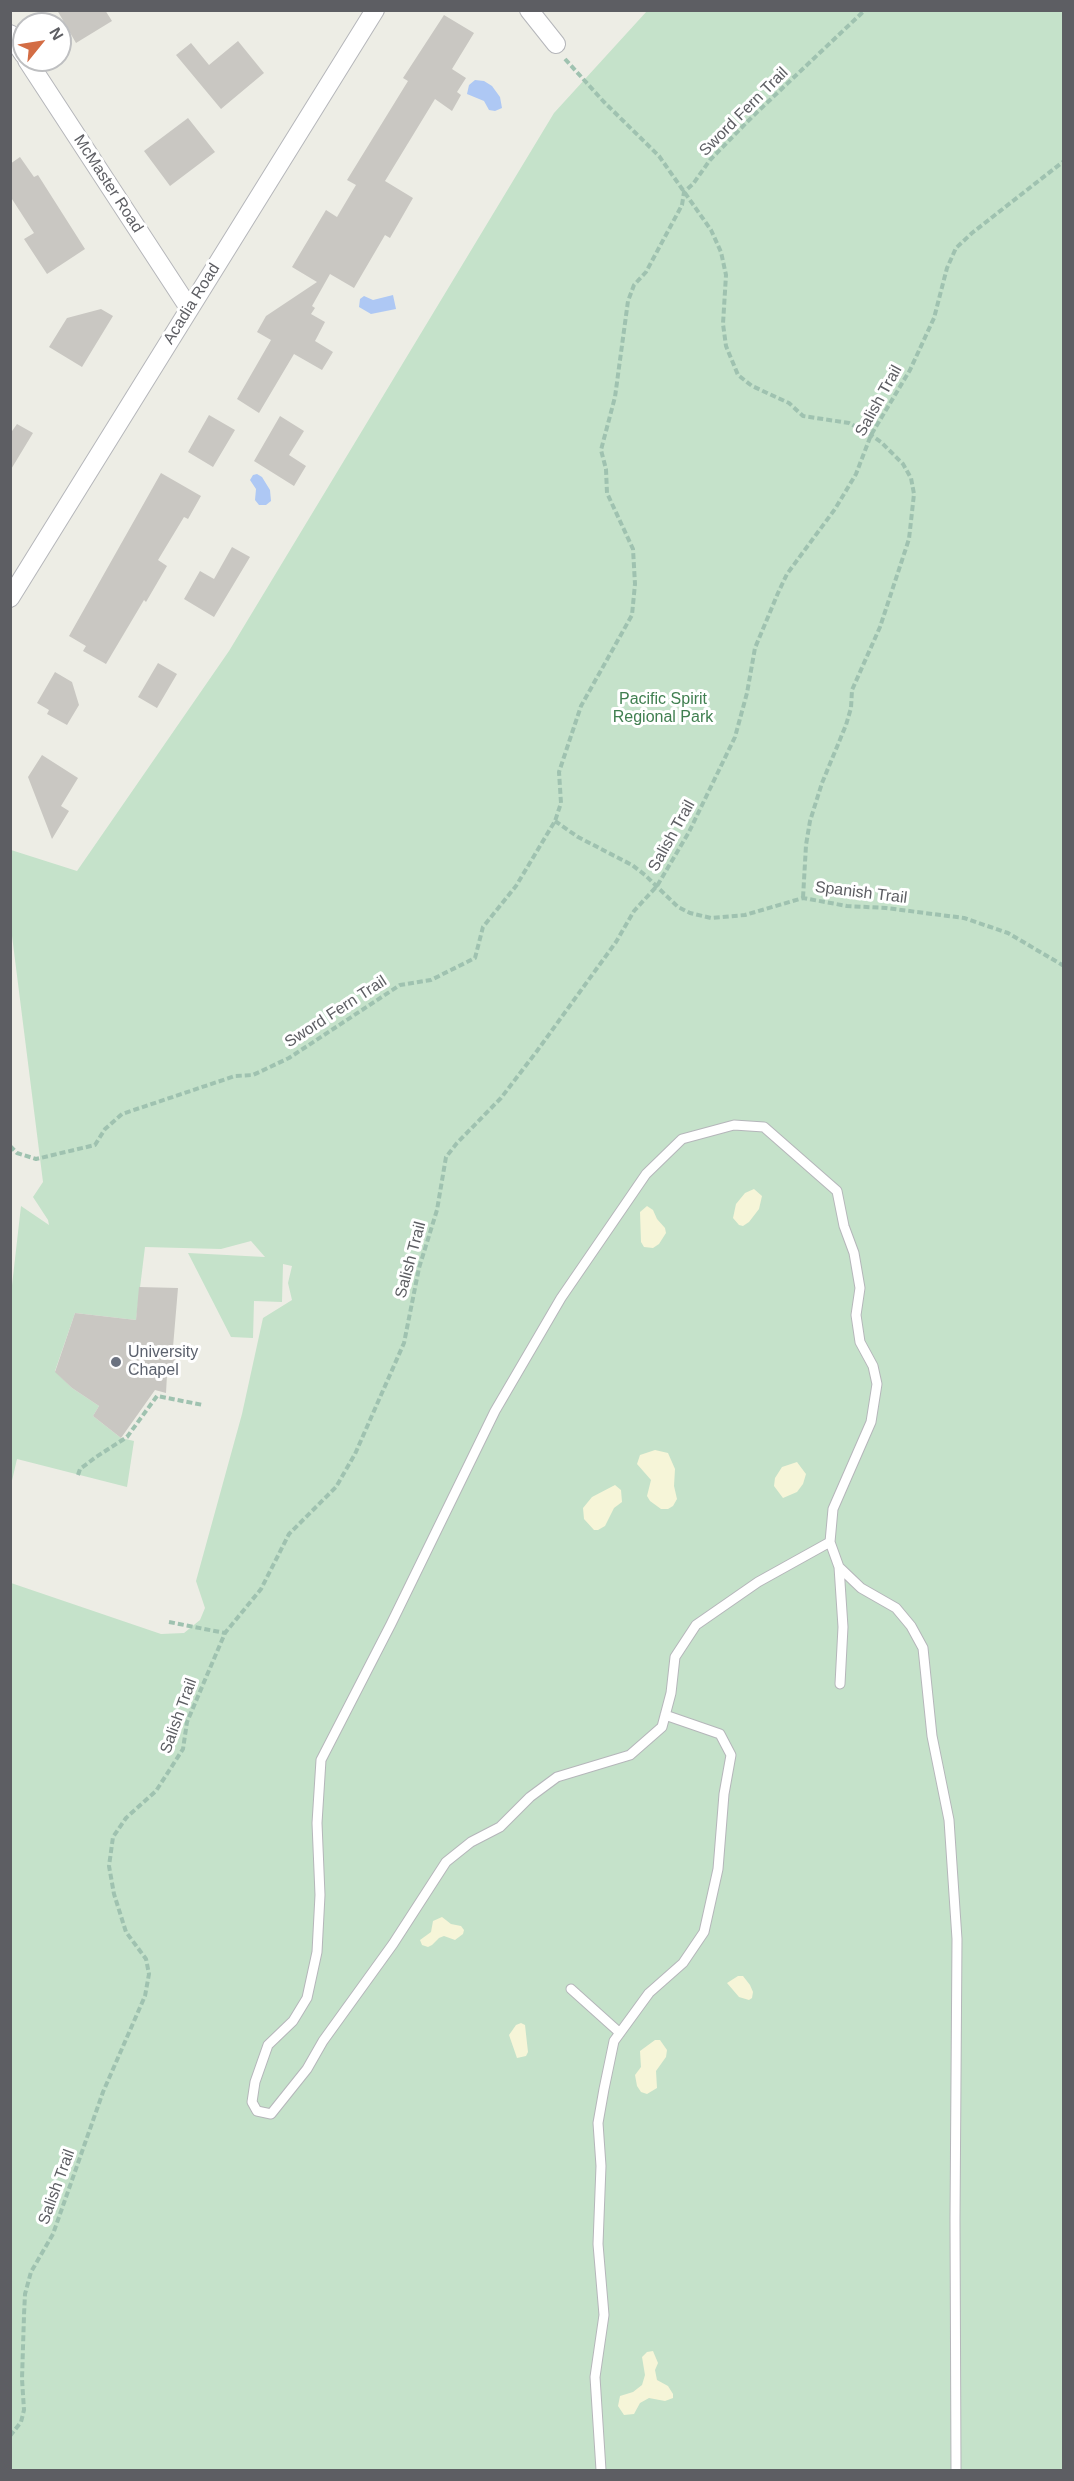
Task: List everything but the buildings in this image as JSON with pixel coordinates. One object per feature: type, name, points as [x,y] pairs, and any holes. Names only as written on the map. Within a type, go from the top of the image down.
[{"type":"street","name":"Acadia Road","points":[[10,598],[375,10]]},
{"type":"street","points":[[529,10],[556,45]]},
{"type":"street","name":"McMaster Road","points":[[35,72],[189,308]]},
{"type":"lane","points":[[830,1542],[758,1582],[696,1625],[675,1657],[671,1694],[662,1727],[630,1755],[557,1777],[530,1797],[500,1827],[471,1842],[446,1862],[393,1944],[323,2041],[307,2069],[272,2114],[257,2111],[252,2102],[255,2082],[268,2045],[293,2021],[307,1998],[317,1952],[320,1895],[317,1823],[321,1760],[391,1624],[495,1411],[561,1298],[646,1174],[682,1139],[702,1132],[734,1125],[764,1127],[837,1191],[844,1226],[854,1253],[860,1288],[856,1315],[860,1342],[873,1366],[877,1384],[871,1422],[833,1509],[830,1542],[839,1567],[843,1627],[840,1684]]},
{"type":"lane","points":[[839,1567],[861,1588],[896,1608],[911,1626],[923,1648],[932,1736],[950,1820],[957,1939],[956,2470]]},
{"type":"lane","points":[[601,2470],[595,2377],[604,2315],[598,2244],[601,2166],[598,2123],[614,2041],[649,1993],[683,1963],[704,1932],[718,1869],[724,1794],[731,1755],[720,1734],[665,1715]]},
{"type":"lane","points":[[571,1989],[620,2033]]},
{"type":"path","name":"Sword Fern Trail","points":[[10,1146],[19,1154],[36,1159],[95,1145],[105,1129],[122,1114],[235,1076],[253,1075],[289,1058],[400,985],[431,980],[475,958],[483,927],[516,886],[555,821],[561,803],[559,772],[581,706],[632,615],[635,584],[633,549],[607,493],[606,469],[601,450],[615,398],[628,301],[634,285],[646,273],[682,205],[684,192],[693,184],[710,160],[865,10]]},
{"type":"path","points":[[556,45],[568,64],[659,156],[711,230],[721,252],[726,275],[723,324],[726,346],[738,375],[752,386],[789,403],[803,416],[849,423],[871,435],[903,464],[911,478],[914,494],[909,539],[880,627],[852,690],[849,717],[822,783],[810,821],[806,845],[803,898]]},
{"type":"path","name":"Salish Trail","points":[[10,2436],[21,2422],[24,2410],[22,2379],[25,2294],[32,2271],[53,2234],[103,2092],[145,1996],[149,1974],[146,1959],[126,1932],[114,1894],[109,1866],[113,1837],[126,1818],[156,1791],[179,1757],[183,1749],[188,1722],[225,1633],[261,1589],[289,1534],[336,1487],[355,1454],[404,1343],[419,1268],[437,1210],[446,1157],[501,1098],[616,942],[634,911],[657,886],[689,832],[735,737],[747,693],[755,648],[777,592],[856,474],[871,435],[910,370],[927,335],[939,303],[947,268],[956,248],[1064,161]]},
{"type":"path","name":"Spanish Trail","points":[[555,821],[578,837],[632,865],[678,907],[690,913],[711,918],[746,915],[803,898],[847,906],[886,908],[964,918],[1008,933],[1064,966]]},
{"type":"path","points":[[78,1475],[80,1469],[127,1437],[157,1396],[203,1405]]},
{"type":"path","points":[[169,1622],[225,1633]]},
{"type":"green space","name":"Pacific Spirit Regional Park","points":[[647,11],[1063,11],[1063,2470],[11,2470],[11,1583],[161,1634],[184,1633],[200,1620],[205,1608],[196,1581],[242,1414],[263,1318],[292,1300],[288,1283],[292,1266],[283,1264],[282,1302],[254,1301],[253,1338],[231,1337],[188,1253],[265,1257],[251,1241],[221,1249],[145,1247],[136,1320],[75,1313],[55,1371],[72,1388],[99,1406],[93,1416],[121,1438],[134,1441],[127,1487],[17,1459],[11,1485],[10,1303],[21,1206],[49,1225],[33,1197],[43,1182],[11,928],[11,850],[77,871],[229,651],[554,113]]},
{"type":"sand","points":[[754,1189],[762,1196],[759,1209],[749,1222],[743,1226],[739,1225],[733,1218],[736,1204],[745,1193]]},
{"type":"sand","points":[[647,1206],[653,1210],[666,1233],[659,1244],[653,1248],[644,1247],[641,1242],[640,1212]]},
{"type":"sand","points":[[655,1450],[668,1453],[675,1469],[674,1486],[677,1499],[668,1509],[661,1509],[650,1501],[647,1496],[651,1480],[637,1464],[640,1455]]},
{"type":"sand","points":[[797,1462],[806,1474],[803,1484],[797,1492],[783,1498],[774,1486],[775,1478],[782,1467]]},
{"type":"sand","points":[[615,1485],[621,1490],[622,1502],[614,1508],[605,1526],[594,1530],[584,1519],[583,1508],[592,1497]]},
{"type":"sand","points":[[442,1917],[451,1924],[461,1926],[464,1930],[463,1934],[455,1940],[444,1936],[428,1947],[422,1945],[420,1940],[431,1932],[433,1921]]},
{"type":"sand","points":[[738,1976],[743,1976],[750,1985],[753,1992],[749,2000],[739,1997],[727,1983]]},
{"type":"sand","points":[[521,2023],[525,2025],[528,2052],[526,2056],[517,2058],[509,2035],[516,2025]]},
{"type":"sand","points":[[655,2040],[660,2040],[667,2050],[666,2057],[656,2071],[657,2088],[647,2094],[641,2092],[637,2086],[635,2075],[641,2067],[640,2051]]},
{"type":"sand","points":[[653,2351],[658,2363],[655,2370],[657,2380],[668,2386],[673,2398],[665,2401],[649,2398],[640,2403],[634,2414],[624,2415],[618,2406],[620,2396],[633,2392],[642,2385],[645,2375],[642,2357],[647,2352]]},
{"type":"water","points":[[475,80],[484,81],[492,86],[500,97],[502,108],[495,111],[489,110],[484,101],[467,94],[469,85]]},
{"type":"water","points":[[393,295],[396,309],[371,314],[359,307],[360,299],[364,296],[373,300]]},
{"type":"water","points":[[257,474],[262,477],[270,490],[271,501],[266,505],[259,505],[255,500],[256,489],[250,480],[253,475]]},
{"type":"place","name":"University Chapel","points":[[116,1362]]}]
